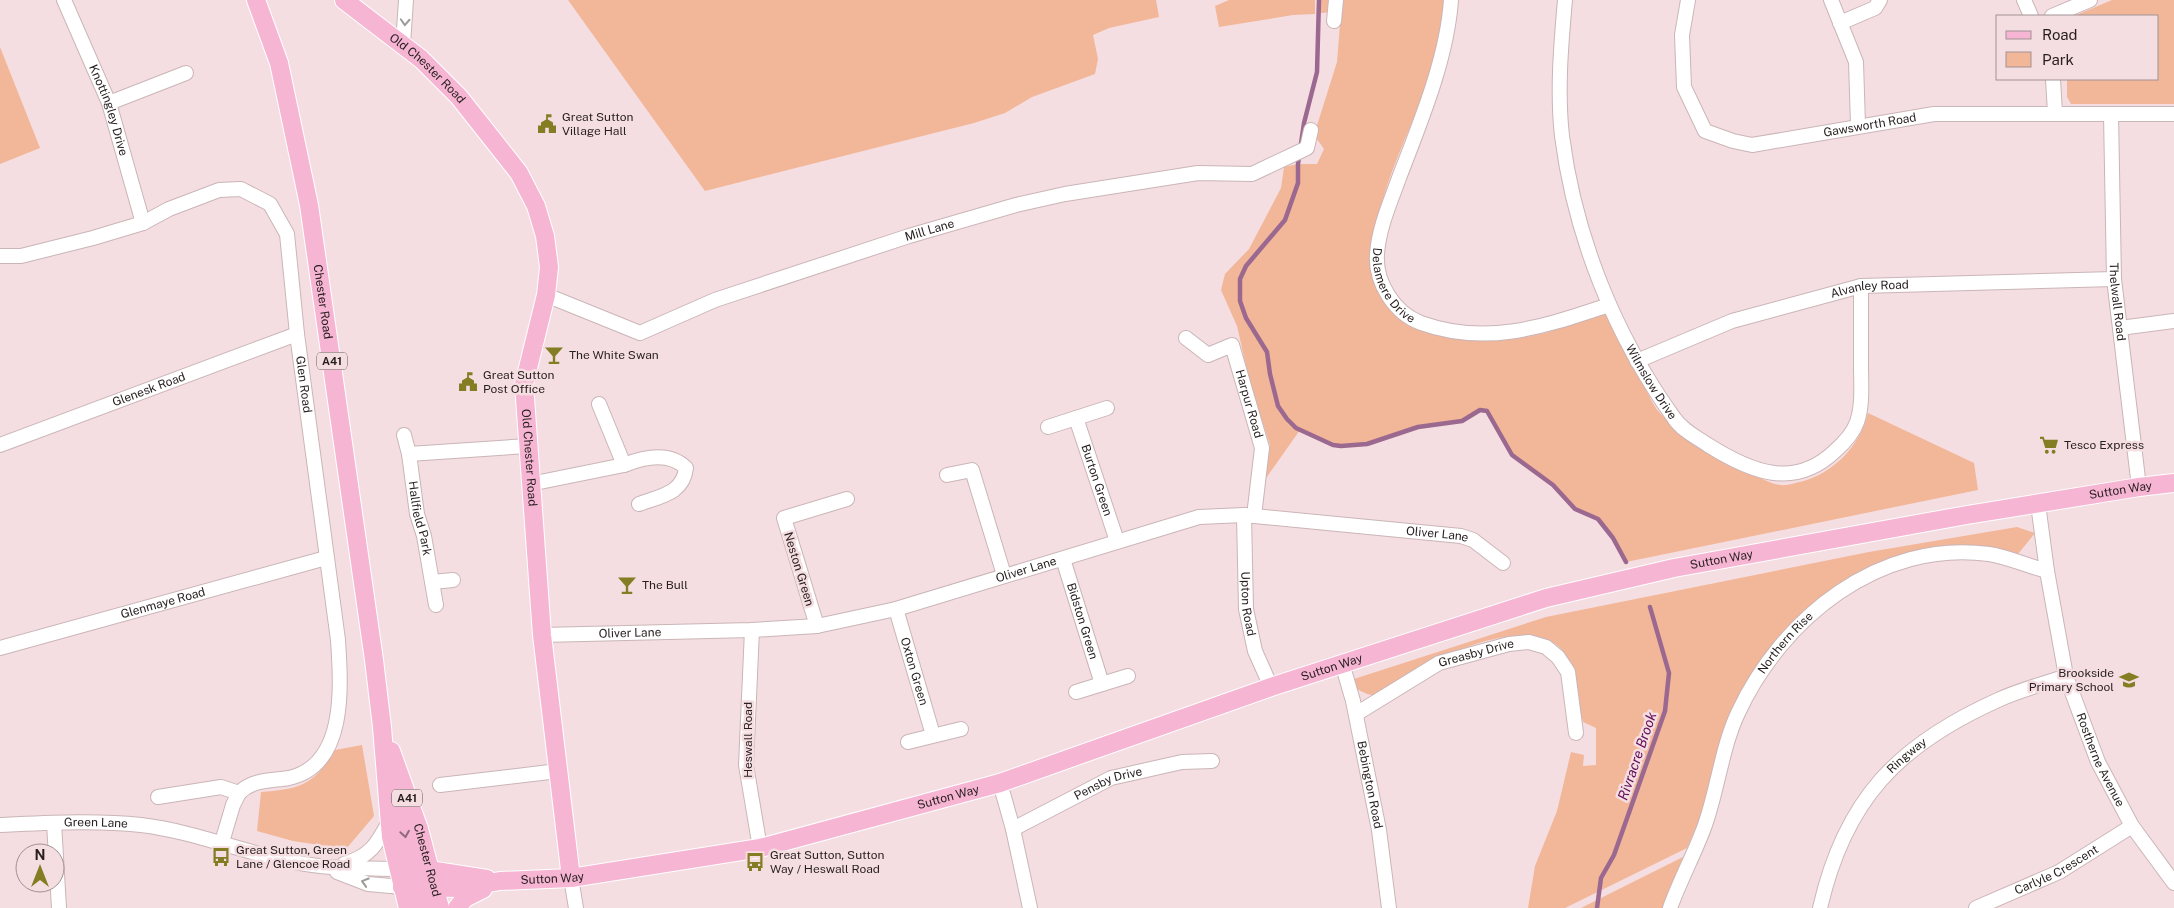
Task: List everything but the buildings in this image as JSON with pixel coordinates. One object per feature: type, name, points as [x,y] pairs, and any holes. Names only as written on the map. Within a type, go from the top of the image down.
[{"type":"main road","name":"Chester Road","points":[[256,0],[279,63],[309,205],[382,727],[390,820],[405,869],[418,888],[440,908]]},
{"type":"main road","name":"Old Chester Road","points":[[353,2],[421,59],[460,97],[519,173],[536,206],[545,236],[548,267],[546,295],[524,384],[542,635],[571,878]]},
{"type":"main road","name":"Sutton Way","points":[[418,888],[461,888],[500,881],[571,878],[760,848],[804,838],[1000,783],[1271,687],[1546,598],[1674,568],[2038,504],[2174,483]]},
{"type":"main road","name":"Chester Road","points":[[382,727],[419,829],[429,870],[408,908]]},
{"type":"main road","name":"A41","points":[[397,768],[405,869]]},
{"type":"main road","name":"Sutton Way","points":[[429,870],[500,881]]},
{"type":"main road","name":"Sutton Way","points":[[457,908],[466,898],[500,881]]},
{"type":"main road","name":"A41","points":[[418,888],[424,908]]},
{"type":"street","name":"Knottingley Drive","points":[[64,0],[109,103],[142,223]]},
{"type":"street","points":[[403,44],[406,0]]},
{"type":"street","points":[[1334,21],[1336,0]]},
{"type":"street","name":"Delamere Drive","points":[[1451,0],[1450,17],[1428,100],[1384,215],[1377,255],[1379,274],[1387,293],[1400,310],[1414,320],[1437,329],[1464,333],[1495,334],[1540,328],[1609,304]]},
{"type":"street","name":"Wilmslow Drive","points":[[1566,0],[1560,70],[1562,135],[1570,181],[1586,243],[1609,304],[1637,361],[1682,427],[1731,459],[1768,473],[1798,474],[1823,462],[1846,441],[1857,422],[1861,399],[1861,286]]},
{"type":"street","name":"Gawsworth Road","points":[[1688,0],[1682,35],[1684,87],[1705,131],[1733,141],[1752,145],[1858,125],[1934,114],[2174,114]]},
{"type":"street","points":[[1831,0],[1856,62],[1858,125]]},
{"type":"street","points":[[1840,23],[1875,8],[1880,0]]},
{"type":"street","points":[[2024,0],[2031,15]]},
{"type":"street","points":[[2054,15],[2090,0]]},
{"type":"street","points":[[109,103],[186,73]]},
{"type":"street","points":[[2053,80],[2056,113]]},
{"type":"street","name":"Thelwall Road","points":[[2112,114],[2114,278],[2139,487]]},
{"type":"street","name":"Mill Lane","points":[[546,295],[640,334],[715,300],[909,236],[1016,205],[1065,194],[1198,173],[1252,174],[1307,148],[1311,130]]},
{"type":"street","name":"Glen Road","points":[[0,256],[20,256],[58,248],[142,223],[219,190],[241,189],[270,204],[287,234],[297,334],[338,640],[341,678],[337,714],[330,745],[320,760],[308,771],[290,777],[251,784],[239,793]]},
{"type":"street","name":"Alvanley Road","points":[[1637,361],[1732,321],[1861,286],[2114,278]]},
{"type":"street","points":[[2120,328],[2174,321]]},
{"type":"street","name":"Glenesk Road","points":[[0,445],[297,334]]},
{"type":"street","name":"Harpur Road","points":[[1186,338],[1208,356],[1232,345],[1262,448],[1249,516]]},
{"type":"street","points":[[599,404],[624,465]]},
{"type":"street","points":[[1048,427],[1106,408]]},
{"type":"street","name":"Burton Green","points":[[1076,418],[1116,541]]},
{"type":"street","name":"Hallfield Park","points":[[404,435],[410,454],[416,514],[424,536],[436,605]]},
{"type":"street","points":[[410,454],[527,446]]},
{"type":"street","points":[[530,484],[624,465],[641,459],[670,458],[680,462],[686,468],[684,480],[677,489],[639,504]]},
{"type":"street","points":[[947,475],[972,470],[1004,575]]},
{"type":"street","name":"Neston Green","points":[[817,626],[784,518],[847,499]]},
{"type":"street","name":"Rostherne Avenue","points":[[2038,504],[2047,571],[2066,676],[2098,762],[2132,826],[2174,883]]},
{"type":"street","name":"Oliver Lane","points":[[542,635],[752,630],[817,626],[896,609],[1004,575],[1063,559],[1116,541],[1199,518],[1249,516],[1461,536],[1473,540],[1503,563]]},
{"type":"street","name":"Upton Road","points":[[1249,516],[1246,609],[1256,651],[1271,687]]},
{"type":"street","name":"Northern Rise","points":[[1670,908],[1682,874],[1705,827],[1737,715],[1746,697],[1779,647],[1813,612],[1830,598],[1878,570],[1902,561],[1942,552],[1990,554],[2047,571]]},
{"type":"street","name":"Glenmaye Road","points":[[0,648],[326,558]]},
{"type":"street","name":"Bidston Green","points":[[1063,559],[1102,684]]},
{"type":"street","points":[[432,582],[453,580]]},
{"type":"street","name":"Oxton Green","points":[[896,609],[933,735]]},
{"type":"street","name":"Heswall Road","points":[[752,630],[746,765],[760,848]]},
{"type":"street","name":"Greasby Drive","points":[[1356,714],[1439,663],[1509,644],[1529,642],[1546,647],[1558,657],[1568,672],[1576,734]]},
{"type":"street","name":"Bebington Road","points":[[1342,664],[1356,714],[1379,830],[1389,908]]},
{"type":"street","points":[[1076,692],[1128,676]]},
{"type":"street","name":"Ringway","points":[[1820,908],[1838,848],[1855,814],[1876,785],[1902,756],[1930,737],[1998,700],[2066,676]]},
{"type":"street","points":[[908,742],[961,729]]},
{"type":"street","name":"Pensby Drive","points":[[1013,829],[1110,778],[1182,762],[1212,761]]},
{"type":"street","points":[[440,785],[558,771]]},
{"type":"street","points":[[1000,783],[1013,829],[1030,908]]},
{"type":"street","points":[[158,797],[221,787],[239,793],[233,805],[222,842]]},
{"type":"street","name":"Green Lane","points":[[329,868],[359,860],[367,855],[379,840],[390,820]]},
{"type":"street","points":[[0,825],[54,823]]},
{"type":"street","name":"Green Lane","points":[[59,908],[54,823],[141,825],[222,842],[290,862],[329,868],[429,870]]},
{"type":"street","name":"Carlyle Crescent","points":[[1976,908],[2059,872],[2132,826]]},
{"type":"street","name":"Green Lane","points":[[329,868],[368,884],[418,888]]},
{"type":"street","name":"Old Chester Road","points":[[571,878],[576,908]]},
{"type":"green space","points":[[568,0],[1156,0],[1159,17],[1109,28],[1093,35],[1098,59],[1095,74],[1032,97],[1005,113],[974,123],[705,191]]},
{"type":"green space","points":[[1229,0],[1315,0],[1315,14],[1293,15],[1219,27],[1215,6]]},
{"type":"green space","points":[[1320,0],[1332,0],[1331,12],[1321,13]]},
{"type":"green space","points":[[1342,0],[1444,0],[1439,42],[1434,62],[1419,106],[1387,186],[1379,213],[1374,241],[1374,267],[1380,291],[1389,307],[1399,317],[1418,325],[1489,340],[1545,333],[1585,316],[1600,313],[1606,314],[1618,330],[1646,390],[1659,412],[1690,441],[1725,461],[1777,484],[1788,485],[1812,478],[1834,465],[1852,447],[1859,437],[1868,413],[1974,463],[1978,490],[1626,562],[1613,538],[1598,519],[1575,509],[1553,485],[1512,455],[1487,411],[1480,410],[1462,421],[1418,427],[1367,444],[1333,445],[1300,430],[1264,481],[1270,445],[1250,383],[1237,326],[1221,290],[1225,274],[1249,249],[1281,188],[1284,167],[1298,164],[1317,164],[1324,149],[1314,135],[1337,62]]},
{"type":"green space","points":[[2112,0],[2174,0],[2174,104],[2071,104],[2067,97],[2067,80],[2159,80],[2159,15],[2076,15]]},
{"type":"green space","points":[[0,47],[40,148],[0,164]]},
{"type":"green space","points":[[2017,527],[2035,533],[2018,554],[1984,546],[1944,546],[1902,555],[1776,642],[1755,669],[1729,720],[1708,799],[1687,848],[1565,908],[1528,908],[1535,866],[1557,811],[1571,752],[1584,755],[1583,766],[1596,765],[1596,728],[1583,722],[1572,669],[1564,653],[1555,643],[1542,638],[1510,636],[1478,643],[1451,654],[1407,682],[1389,692],[1378,695],[1366,694],[1357,689],[1354,679],[1546,617],[1869,552]]},
{"type":"green space","points":[[362,745],[374,816],[346,849],[293,841],[257,831],[261,792],[296,787],[305,783],[320,771],[335,750]]},
{"type":"green space","points":[[1683,857],[1663,908],[1581,908]]},
{"type":"waterway","name":"Rivracre Brook","points":[[1319,0],[1317,72],[1304,123],[1298,164],[1298,183],[1285,220],[1246,266],[1240,279],[1240,301],[1246,318],[1267,352],[1278,406],[1296,428],[1333,445],[1341,446],[1367,444],[1418,427],[1462,421],[1480,410],[1487,411],[1512,455],[1553,485],[1575,509],[1598,519],[1613,538],[1626,562]]},
{"type":"waterway","name":"Rivracre Brook","points":[[1597,908],[1601,878],[1614,855],[1665,711],[1669,673],[1650,607]]},
{"type":"place","name":"Great Sutton Village Hall","points":[[547,124]]},
{"type":"place","name":"The White Swan","points":[[554,355]]},
{"type":"place","name":"Great Sutton Post Office","points":[[468,382]]},
{"type":"place","name":"Tesco Express","points":[[2049,445]]},
{"type":"place","name":"The Bull","points":[[627,585]]},
{"type":"place","name":"Brookside Primary School","points":[[2129,680]]},
{"type":"place","name":"Great Sutton, Green Lane / Glencoe Road","points":[[221,857]]},
{"type":"place","name":"Great Sutton, Sutton Way / Heswall Road","points":[[755,862]]}]
